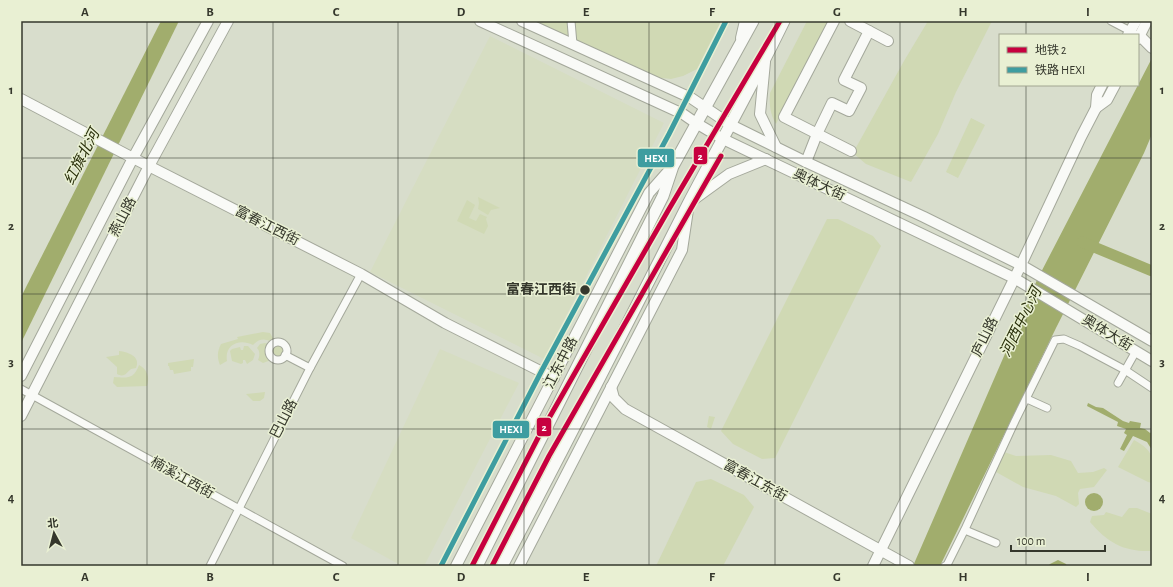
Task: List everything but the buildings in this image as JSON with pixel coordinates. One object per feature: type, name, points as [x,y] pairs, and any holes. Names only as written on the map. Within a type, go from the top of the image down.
[{"type":"main road","name":"燕山路","points":[[21,376],[133,158],[208,21]]},
{"type":"main road","name":"燕山路","points":[[21,416],[149,166],[228,21]]},
{"type":"main road","name":"奥体大街","points":[[480,21],[683,114],[723,139],[1014,278],[1152,361]]},
{"type":"main road","name":"奥体大街","points":[[522,21],[691,98],[731,125],[806,162],[910,210],[1021,265],[1152,341]]},
{"type":"main road","name":"江东中路","points":[[737,53],[745,21]]},
{"type":"main road","name":"江东中路","points":[[477,566],[663,196],[673,166],[704,108],[737,53],[753,21]]},
{"type":"main road","points":[[502,566],[593,393],[689,203],[764,63],[784,21]]},
{"type":"main road","points":[[776,147],[760,114],[764,63],[790,21]]},
{"type":"main road","points":[[834,21],[784,117],[851,151]]},
{"type":"main road","points":[[850,21],[888,41]]},
{"type":"main road","points":[[1135,34],[1136,21]]},
{"type":"main road","points":[[1136,34],[1147,21]]},
{"type":"main road","points":[[806,162],[832,102],[849,111],[861,88],[844,80],[869,31]]},
{"type":"main road","points":[[1139,36],[1152,40]]},
{"type":"main road","points":[[1139,38],[1152,48]]},
{"type":"main road","name":"庐山路","points":[[873,566],[1021,265],[1096,108],[1097,95],[1102,86]]},
{"type":"main road","name":"庐山路","points":[[1096,108],[1107,100],[1114,86]]},
{"type":"main road","name":"富春江西街","points":[[21,98],[133,158],[361,274],[445,323],[554,378]]},
{"type":"main road","points":[[519,566],[682,250],[689,203],[729,174],[766,159]]},
{"type":"main road","name":"江东中路","points":[[456,566],[649,193],[673,166]]},
{"type":"main road","name":"富春江东街","points":[[611,387],[614,398],[625,409],[906,564]]},
{"type":"street","points":[[571,21],[573,44]]},
{"type":"street","points":[[1111,21],[1133,34]]},
{"type":"street","name":"巴山路","points":[[210,566],[310,368],[361,274]]},
{"type":"street","points":[[945,566],[947,565],[965,530],[1055,340],[1064,339],[1125,370],[1152,388]]},
{"type":"street","points":[[1118,383],[1136,351]]},
{"type":"street","points":[[286,355],[310,368]]},
{"type":"street","name":"楠溪江西街","points":[[21,389],[343,566]]},
{"type":"street","points":[[1027,399],[1047,408]]},
{"type":"street","points":[[965,530],[996,543]]},
{"type":"shaded area","points":[[533,21],[721,21],[697,69],[683,76],[671,79],[653,77]]},
{"type":"shaded area","points":[[807,21],[828,21],[776,124],[770,109],[770,93]]},
{"type":"shaded area","points":[[928,21],[992,21],[956,92],[938,134],[911,182],[866,164],[853,153]]},
{"type":"shaded area","points":[[490,36],[664,123],[544,359],[370,272]]},
{"type":"shaded area","points":[[971,118],[985,125],[958,178],[946,172]]},
{"type":"shaded area","points":[[478,197],[500,208],[491,210],[488,215],[478,209]]},
{"type":"shaded area","points":[[467,200],[475,205],[469,218],[476,221],[480,214],[487,217],[486,219],[488,226],[484,234],[457,221]]},
{"type":"shaded area","points":[[827,219],[838,219],[873,236],[881,246],[775,458],[762,459],[733,444],[721,431]]},
{"type":"shaded area","points":[[263,332],[270,333],[274,340],[271,342],[266,340],[257,341],[253,345],[243,342],[234,344],[228,350],[227,361],[220,365],[218,354],[221,344],[238,339],[237,337]]},
{"type":"shaded area","points":[[260,344],[268,344],[266,354],[271,360],[263,363],[258,360],[259,351],[257,348]]},
{"type":"shaded area","points":[[276,344],[280,345],[284,351],[279,357],[274,356],[271,352],[273,346]]},
{"type":"shaded area","points":[[244,346],[248,346],[255,354],[253,360],[247,364],[245,360],[243,360],[243,363],[241,364],[232,361],[230,351],[240,347],[241,350],[243,350]]},
{"type":"shaded area","points":[[440,349],[519,383],[424,566],[402,566],[351,538]]},
{"type":"shaded area","points":[[119,351],[130,354],[137,361],[136,368],[131,369],[124,375],[117,374],[117,367],[106,357],[119,355]]},
{"type":"shaded area","points":[[194,359],[191,371],[174,374],[173,370],[170,370],[168,366],[168,363]]},
{"type":"shaded area","points":[[139,365],[147,374],[147,386],[117,387],[113,383],[114,377],[130,377],[133,375]]},
{"type":"shaded area","points":[[265,392],[264,398],[260,401],[253,401],[246,394]]},
{"type":"shaded area","points":[[709,416],[715,417],[711,429],[707,427]]},
{"type":"shaded area","points":[[1134,440],[1141,444],[1150,453],[1152,458],[1152,483],[1118,467]]},
{"type":"shaded area","points":[[1004,452],[1016,456],[1051,455],[1071,461],[1078,473],[1093,472],[1104,468],[1107,470],[1094,487],[1080,489],[1078,493],[1079,504],[1076,507],[1056,496],[1023,487],[996,472]]},
{"type":"shaded area","points":[[711,479],[744,495],[754,507],[723,566],[656,566],[696,482]]},
{"type":"shaded area","points":[[1129,508],[1137,508],[1152,514],[1152,551],[1133,550],[1117,545],[1103,536],[1090,522],[1092,516],[1104,515],[1106,512],[1122,517]]},
{"type":"water","points":[[161,21],[179,21],[21,343],[21,297]]},
{"type":"water","name":"河西中心河","points":[[1152,58],[1152,134],[1144,153],[1056,328],[940,566],[913,566],[1037,280],[1137,86],[1139,86],[1139,83]]},
{"type":"water","points":[[1088,403],[1096,407],[1103,408],[1123,421],[1129,423],[1130,421],[1141,423],[1140,428],[1145,429],[1150,433],[1152,432],[1152,450],[1147,442],[1133,436],[1124,451],[1120,449],[1127,435],[1124,433],[1126,429],[1117,426],[1118,422],[1087,406]]},
{"type":"water","points":[[1090,493],[1098,493],[1103,498],[1101,509],[1098,511],[1090,511],[1085,506],[1085,498]]},
{"type":"water","points":[[1058,560],[1067,566],[1048,566],[1050,564]]},
{"type":"waterway","points":[[1082,242],[1152,271]]},
{"type":"metro line","name":"2","points":[[472,566],[541,432],[669,209],[780,21]]},
{"type":"metro line","name":"2","points":[[492,566],[549,456],[721,156]]},
{"type":"rail line","name":"HEXI","points":[[441,566],[541,372],[669,134],[726,21]]},
{"type":"place","name":"富春江西街","points":[[585,290]]},
{"type":"water label","name":"红旗北河","points":[[82,157]]}]
